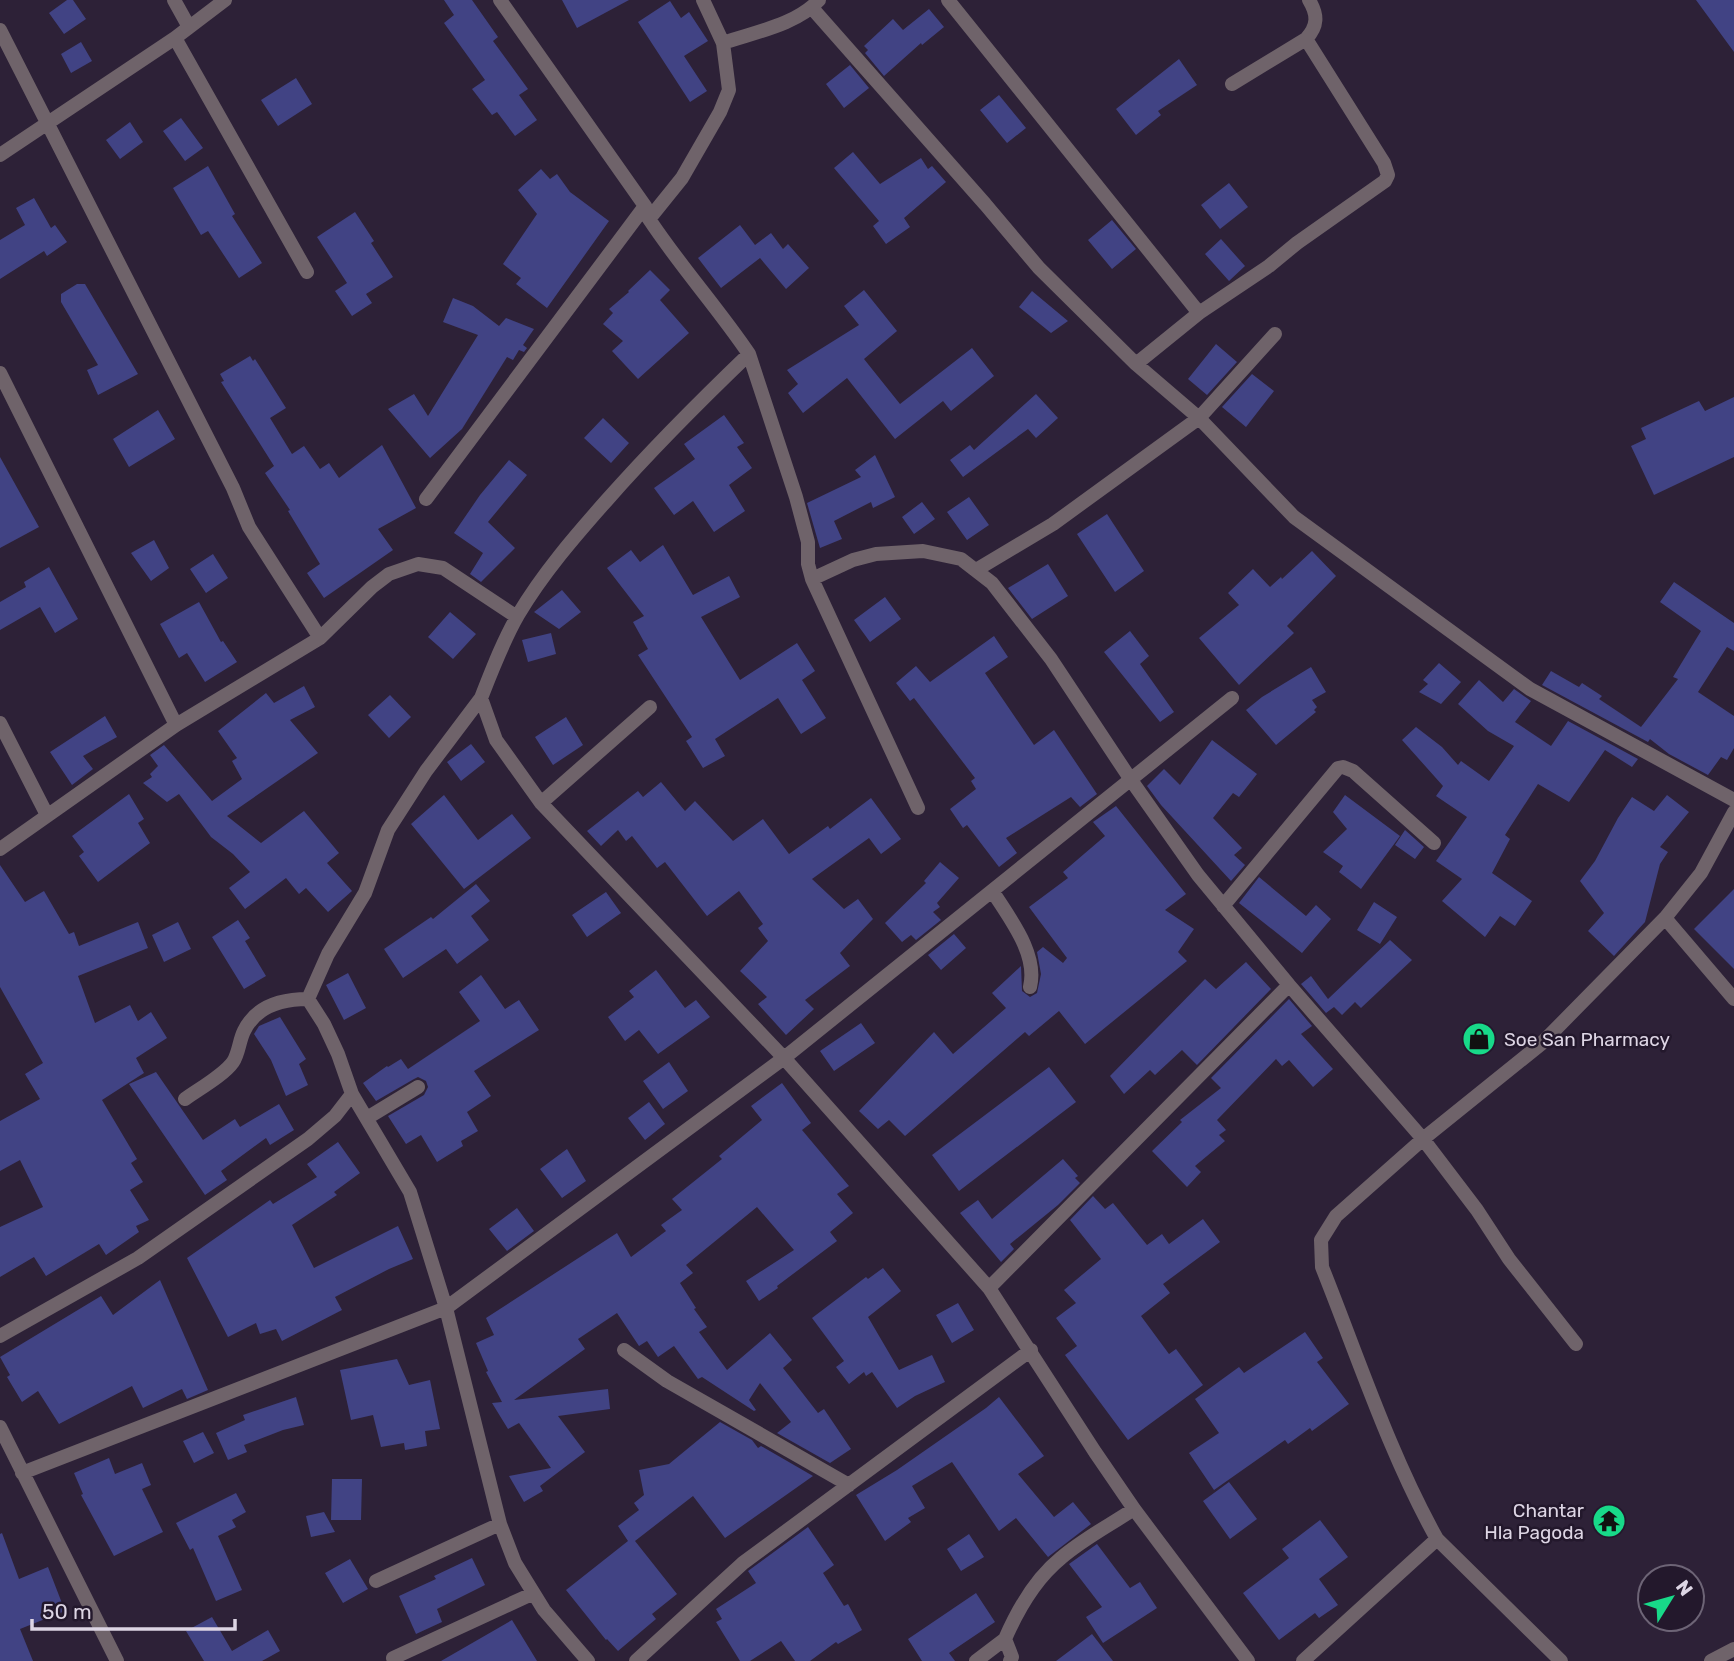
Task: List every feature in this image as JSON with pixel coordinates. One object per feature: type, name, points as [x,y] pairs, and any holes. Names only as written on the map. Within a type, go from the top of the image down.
[{"type":"street","points":[[174,0],[189,27]]},
{"type":"street","points":[[0,155],[175,38],[225,0]]},
{"type":"street","points":[[500,0],[647,212],[671,251],[732,328],[749,354],[796,497],[808,542],[808,564],[812,579],[918,808]]},
{"type":"street","points":[[426,499],[647,212],[682,178],[720,112],[729,90],[723,43],[703,0]]},
{"type":"street","points":[[948,0],[1199,313]]},
{"type":"street","points":[[1232,84],[1306,39],[1314,30],[1317,19],[1309,0]]},
{"type":"street","points":[[723,43],[791,19],[816,4],[1038,268],[1136,364],[1199,418],[1294,517],[1530,689],[1734,800]]},
{"type":"street","points":[[0,30],[233,488],[249,527],[320,638]]},
{"type":"street","points":[[175,38],[307,272]]},
{"type":"street","points":[[1136,364],[1199,313],[1269,266],[1385,181],[1388,174],[1384,163],[1306,39]]},
{"type":"street","points":[[976,570],[1053,524],[1199,418],[1275,334]]},
{"type":"street","points":[[308,999],[328,954],[365,893],[388,830],[426,771],[481,698],[498,654],[517,617],[568,544],[642,461],[749,354]]},
{"type":"street","points":[[0,373],[176,725]]},
{"type":"street","points":[[812,579],[853,560],[876,554],[923,551],[961,559],[992,583],[1051,659],[1198,875],[1423,1139],[1477,1210],[1509,1259],[1576,1344]]},
{"type":"street","points":[[0,849],[176,725],[320,638],[389,574],[418,564],[443,568],[517,617]]},
{"type":"street","points":[[481,698],[496,740],[541,803],[783,1058],[989,1288],[1095,1452],[1248,1661]]},
{"type":"street","points":[[22,1473],[446,1308],[783,1058],[1232,698]]},
{"type":"street","points":[[541,803],[650,707]]},
{"type":"street","points":[[0,723],[47,815]]},
{"type":"street","points":[[1223,906],[1338,768],[1353,771],[1434,843]]},
{"type":"street","points":[[1561,1661],[1437,1539],[1422,1513],[1322,1267],[1321,1240],[1336,1216],[1423,1139],[1541,1044],[1665,918],[1700,873],[1734,812]]},
{"type":"street","points":[[993,892],[1023,942],[1033,974],[1030,987]]},
{"type":"street","points":[[1665,918],[1734,999]]},
{"type":"street","points":[[989,1288],[1289,985]]},
{"type":"street","points":[[185,1099],[232,1064],[243,1032],[251,1020],[265,1008],[286,999],[308,999]]},
{"type":"street","points":[[308,999],[338,1054],[352,1094],[410,1192],[446,1308],[500,1524],[515,1563],[532,1594],[587,1661]]},
{"type":"street","points":[[367,1118],[418,1087]]},
{"type":"street","points":[[0,1336],[138,1258],[308,1139],[335,1116],[352,1094]]},
{"type":"street","points":[[624,1350],[667,1381],[849,1485]]},
{"type":"street","points":[[636,1661],[743,1563],[1031,1350]]},
{"type":"street","points":[[0,1427],[117,1661]]},
{"type":"street","points":[[976,1661],[1005,1639],[1018,1609],[1060,1558],[1135,1509]]},
{"type":"street","points":[[376,1581],[500,1524]]},
{"type":"street","points":[[1303,1661],[1437,1539]]},
{"type":"street","points":[[393,1658],[532,1594]]},
{"type":"street","points":[[1005,1639],[1012,1657],[1010,1661]]},
{"type":"street","points":[[1711,1661],[1734,1649]]},
{"type":"building","points":[[67,0],[73,0],[86,19],[64,34],[49,13]]},
{"type":"building","points":[[444,0],[472,0],[498,37],[493,41],[528,89],[519,95],[537,120],[515,136],[497,112],[492,115],[472,89],[485,80],[444,23],[454,15]]},
{"type":"building","points":[[562,0],[629,0],[577,28]]},
{"type":"building","points":[[1696,0],[1734,0],[1734,52]]},
{"type":"building","points":[[670,1],[681,18],[689,12],[708,41],[684,56],[707,91],[690,102],[638,22]]},
{"type":"building","points":[[929,9],[944,27],[922,45],[921,43],[884,76],[865,53],[868,50],[864,46],[893,19],[903,30]]},
{"type":"building","points":[[81,42],[92,61],[71,73],[61,54]]},
{"type":"building","points":[[1179,59],[1197,85],[1158,111],[1161,115],[1136,135],[1116,109]]},
{"type":"building","points":[[850,65],[869,88],[844,108],[826,84]]},
{"type":"building","points":[[296,78],[312,104],[278,126],[261,100]]},
{"type":"building","points":[[999,95],[1026,128],[1007,143],[980,110]]},
{"type":"building","points":[[181,118],[203,148],[185,161],[163,131]]},
{"type":"building","points":[[130,122],[143,142],[120,159],[106,140]]},
{"type":"building","points":[[853,152],[880,184],[921,158],[928,169],[932,166],[946,182],[904,218],[910,227],[886,244],[873,226],[879,221],[834,168]]},
{"type":"building","points":[[208,166],[235,214],[232,216],[262,263],[239,278],[208,231],[201,235],[173,188]]},
{"type":"building","points":[[541,169],[550,179],[557,174],[570,192],[609,221],[547,308],[516,284],[521,278],[503,264],[537,214],[518,190]]},
{"type":"building","points":[[1229,183],[1248,207],[1220,229],[1201,205]]},
{"type":"building","points":[[34,198],[51,228],[55,225],[67,242],[47,256],[44,251],[0,279],[0,240],[25,225],[16,208]]},
{"type":"building","points":[[355,212],[393,277],[366,294],[372,303],[352,316],[335,291],[347,283],[317,237]]},
{"type":"building","points":[[1112,220],[1136,249],[1112,269],[1088,240]]},
{"type":"building","points":[[740,225],[755,245],[771,233],[783,249],[788,244],[809,268],[786,289],[760,258],[721,288],[698,258]]},
{"type":"building","points":[[1221,239],[1245,266],[1229,281],[1205,254]]},
{"type":"building","points":[[650,270],[670,290],[660,300],[689,333],[638,379],[612,351],[623,341],[603,324],[613,313],[609,309]]},
{"type":"building","points":[[77,284],[85,284],[138,374],[98,395],[87,370],[98,365],[61,302],[61,294]]},
{"type":"building","points":[[864,290],[897,331],[864,359],[900,404],[972,348],[994,376],[951,411],[943,401],[895,439],[847,378],[803,413],[788,393],[798,384],[787,370],[859,325],[844,306]]},
{"type":"building","points":[[1032,291],[1068,321],[1051,333],[1019,307]]},
{"type":"building","points":[[453,298],[473,306],[499,326],[506,318],[534,329],[523,345],[527,348],[524,352],[519,350],[513,360],[507,357],[462,429],[430,458],[388,409],[414,394],[428,416],[478,335],[443,322]]},
{"type":"building","points":[[1216,344],[1237,362],[1207,395],[1188,379]]},
{"type":"building","points":[[250,356],[253,361],[255,359],[286,408],[270,418],[292,454],[304,446],[320,469],[329,463],[339,478],[382,445],[416,508],[378,529],[393,550],[324,598],[307,573],[320,564],[288,511],[290,510],[265,473],[274,466],[221,382],[224,381],[220,374]]},
{"type":"building","points":[[1252,374],[1274,391],[1246,427],[1222,407]]},
{"type":"building","points":[[1036,394],[1058,418],[1036,438],[1028,429],[963,477],[950,460],[970,445],[974,450]]},
{"type":"building","points":[[1734,397],[1734,457],[1654,495],[1631,446],[1646,439],[1641,428],[1699,401],[1705,411]]},
{"type":"building","points":[[158,410],[175,439],[129,467],[113,439]]},
{"type":"building","points":[[724,415],[744,443],[737,447],[752,468],[729,485],[745,511],[714,532],[693,501],[674,515],[654,488],[695,459],[684,444]]},
{"type":"building","points":[[603,418],[629,443],[611,463],[584,438]]},
{"type":"building","points":[[875,455],[895,497],[873,508],[871,502],[834,521],[842,539],[820,548],[807,503],[861,477],[855,470]]},
{"type":"building","points":[[0,457],[39,527],[0,548]]},
{"type":"building","points":[[509,460],[527,475],[488,522],[515,548],[481,582],[470,574],[483,553],[454,533],[480,495]]},
{"type":"building","points":[[969,497],[989,525],[967,540],[947,512]]},
{"type":"building","points":[[922,502],[935,519],[914,534],[902,517]]},
{"type":"building","points":[[1107,514],[1144,571],[1115,592],[1077,534]]},
{"type":"building","points":[[154,540],[169,568],[151,581],[131,553]]},
{"type":"building","points":[[663,545],[693,595],[729,576],[740,597],[701,617],[740,680],[797,643],[815,671],[802,680],[826,718],[801,734],[778,698],[715,739],[725,756],[703,768],[686,741],[692,737],[638,655],[648,649],[633,622],[644,616],[607,568],[631,550],[640,562]]},
{"type":"building","points":[[1312,551],[1336,576],[1287,626],[1294,633],[1239,685],[1199,638],[1239,605],[1228,593],[1253,569],[1270,587]]},
{"type":"building","points":[[213,554],[228,578],[206,593],[190,569]]},
{"type":"building","points":[[1048,564],[1068,596],[1032,619],[1008,588]]},
{"type":"building","points":[[49,567],[78,619],[55,633],[40,607],[0,630],[0,602],[26,587],[24,582]]},
{"type":"building","points":[[1674,582],[1734,623],[1734,651],[1727,647],[1698,692],[1734,716],[1734,748],[1727,760],[1721,757],[1708,775],[1669,754],[1650,739],[1648,742],[1542,685],[1551,671],[1579,687],[1582,683],[1602,696],[1599,699],[1641,727],[1678,679],[1673,677],[1701,631],[1660,602]]},
{"type":"building","points":[[562,590],[581,612],[559,629],[534,612]]},
{"type":"building","points":[[885,597],[901,619],[870,642],[854,620]]},
{"type":"building","points":[[199,602],[221,642],[223,641],[237,662],[205,682],[187,653],[179,658],[160,624]]},
{"type":"building","points":[[450,612],[476,634],[453,659],[428,637]]},
{"type":"building","points":[[1130,631],[1149,656],[1140,664],[1174,712],[1160,722],[1104,652]]},
{"type":"building","points":[[551,633],[556,654],[528,662],[522,640]]},
{"type":"building","points":[[994,636],[1008,657],[985,673],[1034,745],[1054,730],[1097,794],[1080,807],[1071,797],[1006,838],[1017,853],[999,867],[967,825],[963,828],[950,809],[976,789],[971,781],[975,778],[914,698],[910,701],[896,683],[916,666],[930,682]]},
{"type":"building","points":[[1439,663],[1461,682],[1441,704],[1419,692],[1428,684],[1423,680]]},
{"type":"building","points":[[1311,667],[1326,692],[1312,700],[1317,707],[1314,710],[1316,712],[1276,745],[1246,710]]},
{"type":"building","points":[[1479,680],[1503,702],[1514,689],[1531,701],[1515,722],[1551,746],[1568,721],[1638,759],[1632,767],[1605,750],[1569,802],[1538,784],[1505,835],[1510,839],[1492,873],[1532,901],[1515,926],[1500,916],[1485,937],[1442,901],[1462,879],[1436,861],[1467,817],[1436,796],[1443,786],[1402,740],[1416,727],[1442,747],[1458,765],[1461,761],[1489,781],[1514,746],[1488,731],[1458,704]]},
{"type":"building","points":[[304,686],[315,707],[290,720],[318,753],[227,816],[261,843],[304,811],[339,853],[327,863],[352,891],[328,912],[306,888],[299,894],[286,878],[245,909],[229,888],[250,872],[211,837],[179,794],[167,802],[143,783],[152,777],[150,774],[158,766],[150,755],[164,745],[212,801],[242,779],[232,761],[237,758],[218,731],[266,693],[274,703]]},
{"type":"building","points":[[390,695],[411,717],[389,738],[368,715]]},
{"type":"building","points":[[105,716],[117,737],[83,756],[93,769],[72,785],[50,752]]},
{"type":"building","points":[[566,717],[583,745],[553,765],[535,737]]},
{"type":"building","points":[[1212,740],[1257,774],[1239,797],[1233,793],[1213,818],[1242,848],[1234,855],[1245,865],[1231,881],[1147,786],[1164,769],[1180,785]]},
{"type":"building","points":[[471,744],[485,762],[461,781],[447,762]]},
{"type":"building","points":[[661,782],[685,811],[695,801],[733,841],[763,819],[789,854],[828,826],[830,829],[871,798],[901,839],[881,854],[869,838],[812,879],[844,909],[858,899],[873,919],[840,953],[850,966],[805,1000],[814,1009],[786,1035],[758,1004],[767,997],[740,971],[768,941],[758,928],[763,924],[739,891],[707,916],[665,862],[657,868],[632,836],[626,841],[618,830],[601,846],[587,831],[638,791],[643,797]]},
{"type":"building","points":[[129,794],[144,819],[138,823],[150,843],[98,882],[79,856],[84,852],[72,836]]},
{"type":"building","points":[[444,795],[478,840],[512,814],[531,838],[464,889],[411,824]]},
{"type":"building","points":[[1345,795],[1400,836],[1361,889],[1339,872],[1343,866],[1323,852],[1347,829],[1333,812]]},
{"type":"building","points":[[1667,795],[1689,812],[1660,847],[1668,852],[1660,864],[1645,922],[1614,956],[1588,931],[1604,913],[1580,881],[1595,861],[1632,797],[1654,811]]},
{"type":"building","points":[[1116,806],[1186,894],[1165,910],[1194,929],[1178,952],[1187,961],[1085,1044],[1059,1011],[1029,1036],[1025,1032],[905,1136],[889,1120],[878,1129],[859,1111],[934,1032],[953,1054],[1006,1008],[992,993],[1021,966],[1022,991],[1030,997],[1037,993],[1041,974],[1037,952],[1043,947],[1063,963],[1067,958],[1029,907],[1068,878],[1063,872],[1105,836],[1093,822]]},
{"type":"building","points":[[1405,830],[1424,847],[1415,859],[1395,845]]},
{"type":"building","points":[[940,862],[959,878],[937,903],[940,907],[933,912],[941,920],[916,940],[911,935],[902,942],[885,923],[926,883],[924,881]]},
{"type":"building","points":[[0,865],[25,902],[44,891],[69,934],[74,932],[79,946],[138,922],[148,948],[78,976],[95,1023],[130,1005],[138,1021],[151,1012],[167,1038],[136,1058],[144,1073],[102,1100],[137,1159],[131,1163],[143,1182],[130,1190],[149,1220],[136,1226],[139,1232],[106,1255],[99,1244],[46,1276],[34,1257],[0,1277],[0,1227],[43,1207],[20,1160],[0,1171],[0,1121],[40,1099],[25,1074],[43,1063],[0,987]]},
{"type":"building","points":[[1259,877],[1306,916],[1316,905],[1331,919],[1302,953],[1239,903]]},
{"type":"building","points":[[476,884],[490,901],[471,916],[489,940],[457,964],[446,949],[403,978],[384,949],[431,917],[433,919]]},
{"type":"building","points":[[1734,889],[1734,969],[1694,929]]},
{"type":"building","points":[[606,892],[621,913],[587,937],[572,915]]},
{"type":"building","points":[[1374,902],[1397,917],[1380,944],[1357,930]]},
{"type":"building","points":[[238,920],[250,938],[245,941],[266,976],[244,989],[212,937]]},
{"type":"building","points":[[178,922],[191,949],[164,962],[152,935]]},
{"type":"building","points":[[954,934],[966,948],[941,970],[928,955]]},
{"type":"building","points":[[1390,940],[1412,960],[1361,1008],[1355,1002],[1342,1015],[1334,1007],[1326,1013],[1301,984],[1311,976],[1328,999]]},
{"type":"building","points":[[1246,962],[1271,989],[1197,1065],[1182,1050],[1155,1075],[1150,1070],[1124,1094],[1110,1076],[1205,979],[1216,989]]},
{"type":"building","points":[[656,970],[685,1008],[696,1000],[710,1017],[658,1054],[639,1030],[625,1041],[608,1017],[634,997],[629,991]]},
{"type":"building","points":[[348,973],[366,1008],[344,1020],[326,985]]},
{"type":"building","points":[[481,975],[505,1009],[519,1000],[539,1030],[474,1071],[491,1096],[467,1112],[478,1131],[461,1141],[463,1146],[437,1162],[421,1135],[406,1144],[388,1116],[424,1095],[428,1087],[426,1081],[418,1077],[376,1101],[363,1083],[401,1059],[408,1069],[480,1021],[459,992]]},
{"type":"building","points":[[1289,999],[1312,1026],[1301,1034],[1333,1069],[1313,1087],[1289,1060],[1282,1066],[1276,1059],[1217,1120],[1226,1130],[1219,1135],[1225,1141],[1195,1166],[1201,1172],[1187,1187],[1152,1151],[1182,1122],[1180,1120],[1221,1088],[1211,1078]]},
{"type":"building","points":[[280,1017],[306,1059],[299,1064],[308,1085],[286,1096],[271,1060],[254,1034],[259,1026]]},
{"type":"building","points":[[861,1023],[875,1043],[834,1071],[820,1051]]},
{"type":"building","points":[[669,1062],[688,1091],[663,1109],[643,1081]]},
{"type":"building","points":[[1049,1067],[1076,1102],[959,1191],[932,1155]]},
{"type":"building","points":[[156,1072],[203,1140],[235,1119],[240,1127],[279,1104],[294,1130],[270,1145],[266,1138],[221,1171],[227,1180],[205,1195],[129,1084]]},
{"type":"building","points":[[782,1083],[811,1123],[802,1130],[849,1186],[837,1194],[853,1213],[830,1232],[837,1241],[759,1301],[746,1281],[794,1250],[757,1207],[686,1265],[693,1273],[680,1283],[707,1327],[699,1332],[727,1370],[770,1333],[792,1360],[783,1368],[818,1413],[824,1409],[851,1449],[830,1463],[777,1433],[791,1422],[760,1383],[749,1400],[756,1410],[754,1411],[702,1377],[698,1379],[674,1346],[658,1357],[647,1341],[639,1346],[617,1313],[578,1339],[585,1349],[514,1400],[608,1389],[610,1409],[558,1416],[585,1452],[540,1486],[543,1491],[524,1502],[509,1476],[551,1468],[519,1423],[508,1429],[492,1403],[502,1402],[486,1372],[488,1371],[476,1343],[494,1335],[486,1318],[617,1233],[631,1257],[666,1231],[661,1225],[682,1210],[672,1199],[722,1159],[719,1156],[762,1120],[751,1106]]},
{"type":"building","points":[[649,1102],[665,1124],[645,1140],[628,1118]]},
{"type":"building","points":[[338,1142],[360,1173],[334,1192],[337,1195],[292,1225],[314,1268],[398,1226],[413,1259],[335,1297],[342,1310],[282,1341],[276,1329],[260,1334],[256,1323],[228,1337],[187,1258],[270,1200],[273,1204],[317,1177],[307,1164]]},
{"type":"building","points":[[567,1149],[586,1181],[562,1198],[540,1169]]},
{"type":"building","points":[[1063,1159],[1078,1176],[1075,1178],[1080,1183],[1058,1205],[1010,1244],[1014,1249],[1001,1262],[960,1213],[978,1200],[992,1219]]},
{"type":"building","points":[[1093,1196],[1105,1209],[1113,1203],[1147,1245],[1162,1234],[1169,1244],[1203,1219],[1220,1242],[1163,1284],[1170,1293],[1141,1316],[1169,1354],[1176,1349],[1203,1385],[1128,1440],[1065,1355],[1077,1346],[1056,1318],[1076,1303],[1064,1290],[1101,1259],[1070,1220]]},
{"type":"building","points":[[517,1208],[534,1231],[507,1251],[489,1229]]},
{"type":"building","points":[[883,1268],[901,1291],[868,1317],[899,1370],[932,1355],[945,1382],[897,1408],[872,1372],[866,1376],[864,1372],[849,1384],[836,1367],[844,1361],[812,1318],[866,1277],[868,1279]]},
{"type":"building","points":[[160,1280],[208,1390],[187,1399],[182,1389],[143,1408],[132,1386],[59,1424],[38,1391],[22,1402],[7,1377],[10,1375],[0,1357],[101,1296],[113,1315]]},
{"type":"building","points":[[958,1303],[974,1330],[952,1343],[936,1315]]},
{"type":"building","points":[[1305,1332],[1323,1358],[1317,1362],[1349,1404],[1312,1431],[1310,1428],[1288,1444],[1285,1440],[1214,1490],[1189,1453],[1219,1433],[1195,1399],[1239,1367],[1244,1373]]},
{"type":"building","points":[[397,1359],[409,1385],[430,1380],[440,1429],[425,1431],[427,1446],[405,1450],[404,1443],[381,1447],[373,1415],[351,1420],[340,1370]]},
{"type":"building","points":[[296,1397],[304,1425],[244,1445],[247,1452],[228,1460],[216,1433],[245,1420],[243,1415]]},
{"type":"building","points":[[999,1397],[1044,1456],[1018,1474],[1054,1517],[1073,1502],[1091,1524],[1048,1557],[1016,1518],[999,1531],[952,1462],[912,1486],[925,1508],[908,1518],[911,1522],[885,1541],[856,1495],[897,1470]]},
{"type":"building","points":[[720,1422],[752,1440],[758,1448],[761,1446],[813,1476],[725,1538],[693,1496],[635,1541],[677,1594],[652,1614],[656,1619],[618,1651],[566,1590],[628,1541],[618,1526],[639,1510],[634,1503],[644,1495],[639,1470],[669,1464]]},
{"type":"building","points":[[203,1432],[214,1453],[194,1463],[183,1441]]},
{"type":"building","points":[[109,1458],[115,1474],[142,1463],[151,1485],[142,1489],[163,1532],[114,1556],[81,1495],[83,1494],[74,1473]]},
{"type":"building","points":[[332,1479],[362,1479],[361,1520],[331,1520]]},
{"type":"building","points":[[1229,1482],[1257,1519],[1230,1539],[1203,1501]]},
{"type":"building","points":[[236,1493],[246,1512],[232,1520],[236,1527],[218,1536],[242,1590],[216,1601],[193,1548],[190,1550],[176,1523]]},
{"type":"building","points":[[324,1512],[335,1532],[311,1537],[306,1516]]},
{"type":"building","points":[[1320,1520],[1348,1557],[1319,1579],[1338,1605],[1319,1618],[1315,1613],[1279,1640],[1243,1593],[1289,1558],[1282,1549]]},
{"type":"building","points":[[808,1527],[834,1565],[823,1573],[844,1606],[848,1604],[862,1630],[838,1644],[836,1642],[810,1661],[795,1661],[781,1641],[750,1661],[740,1661],[716,1622],[722,1619],[716,1609],[756,1583],[748,1571]]},
{"type":"building","points":[[2,1533],[19,1579],[48,1567],[65,1611],[20,1629],[33,1661],[0,1661]]},
{"type":"building","points":[[969,1534],[984,1557],[961,1571],[947,1549]]},
{"type":"building","points":[[1097,1544],[1130,1588],[1140,1582],[1157,1608],[1103,1643],[1086,1617],[1102,1607],[1069,1564]]},
{"type":"building","points":[[472,1558],[485,1585],[437,1609],[442,1622],[416,1634],[399,1596]]},
{"type":"building","points":[[350,1559],[368,1589],[343,1603],[325,1573]]},
{"type":"building","points":[[976,1593],[995,1622],[949,1653],[955,1661],[922,1661],[908,1639]]},
{"type":"building","points":[[212,1617],[232,1651],[268,1630],[280,1651],[262,1661],[204,1661],[186,1631]]},
{"type":"building","points":[[512,1620],[537,1661],[441,1661]]},
{"type":"building","points":[[1092,1634],[1113,1661],[1056,1661]]},
{"type":"place","name":"Soe San Pharmacy","points":[[1479,1039]]},
{"type":"place","name":"Chantar Hla Pagoda","points":[[1609,1521]]}]
